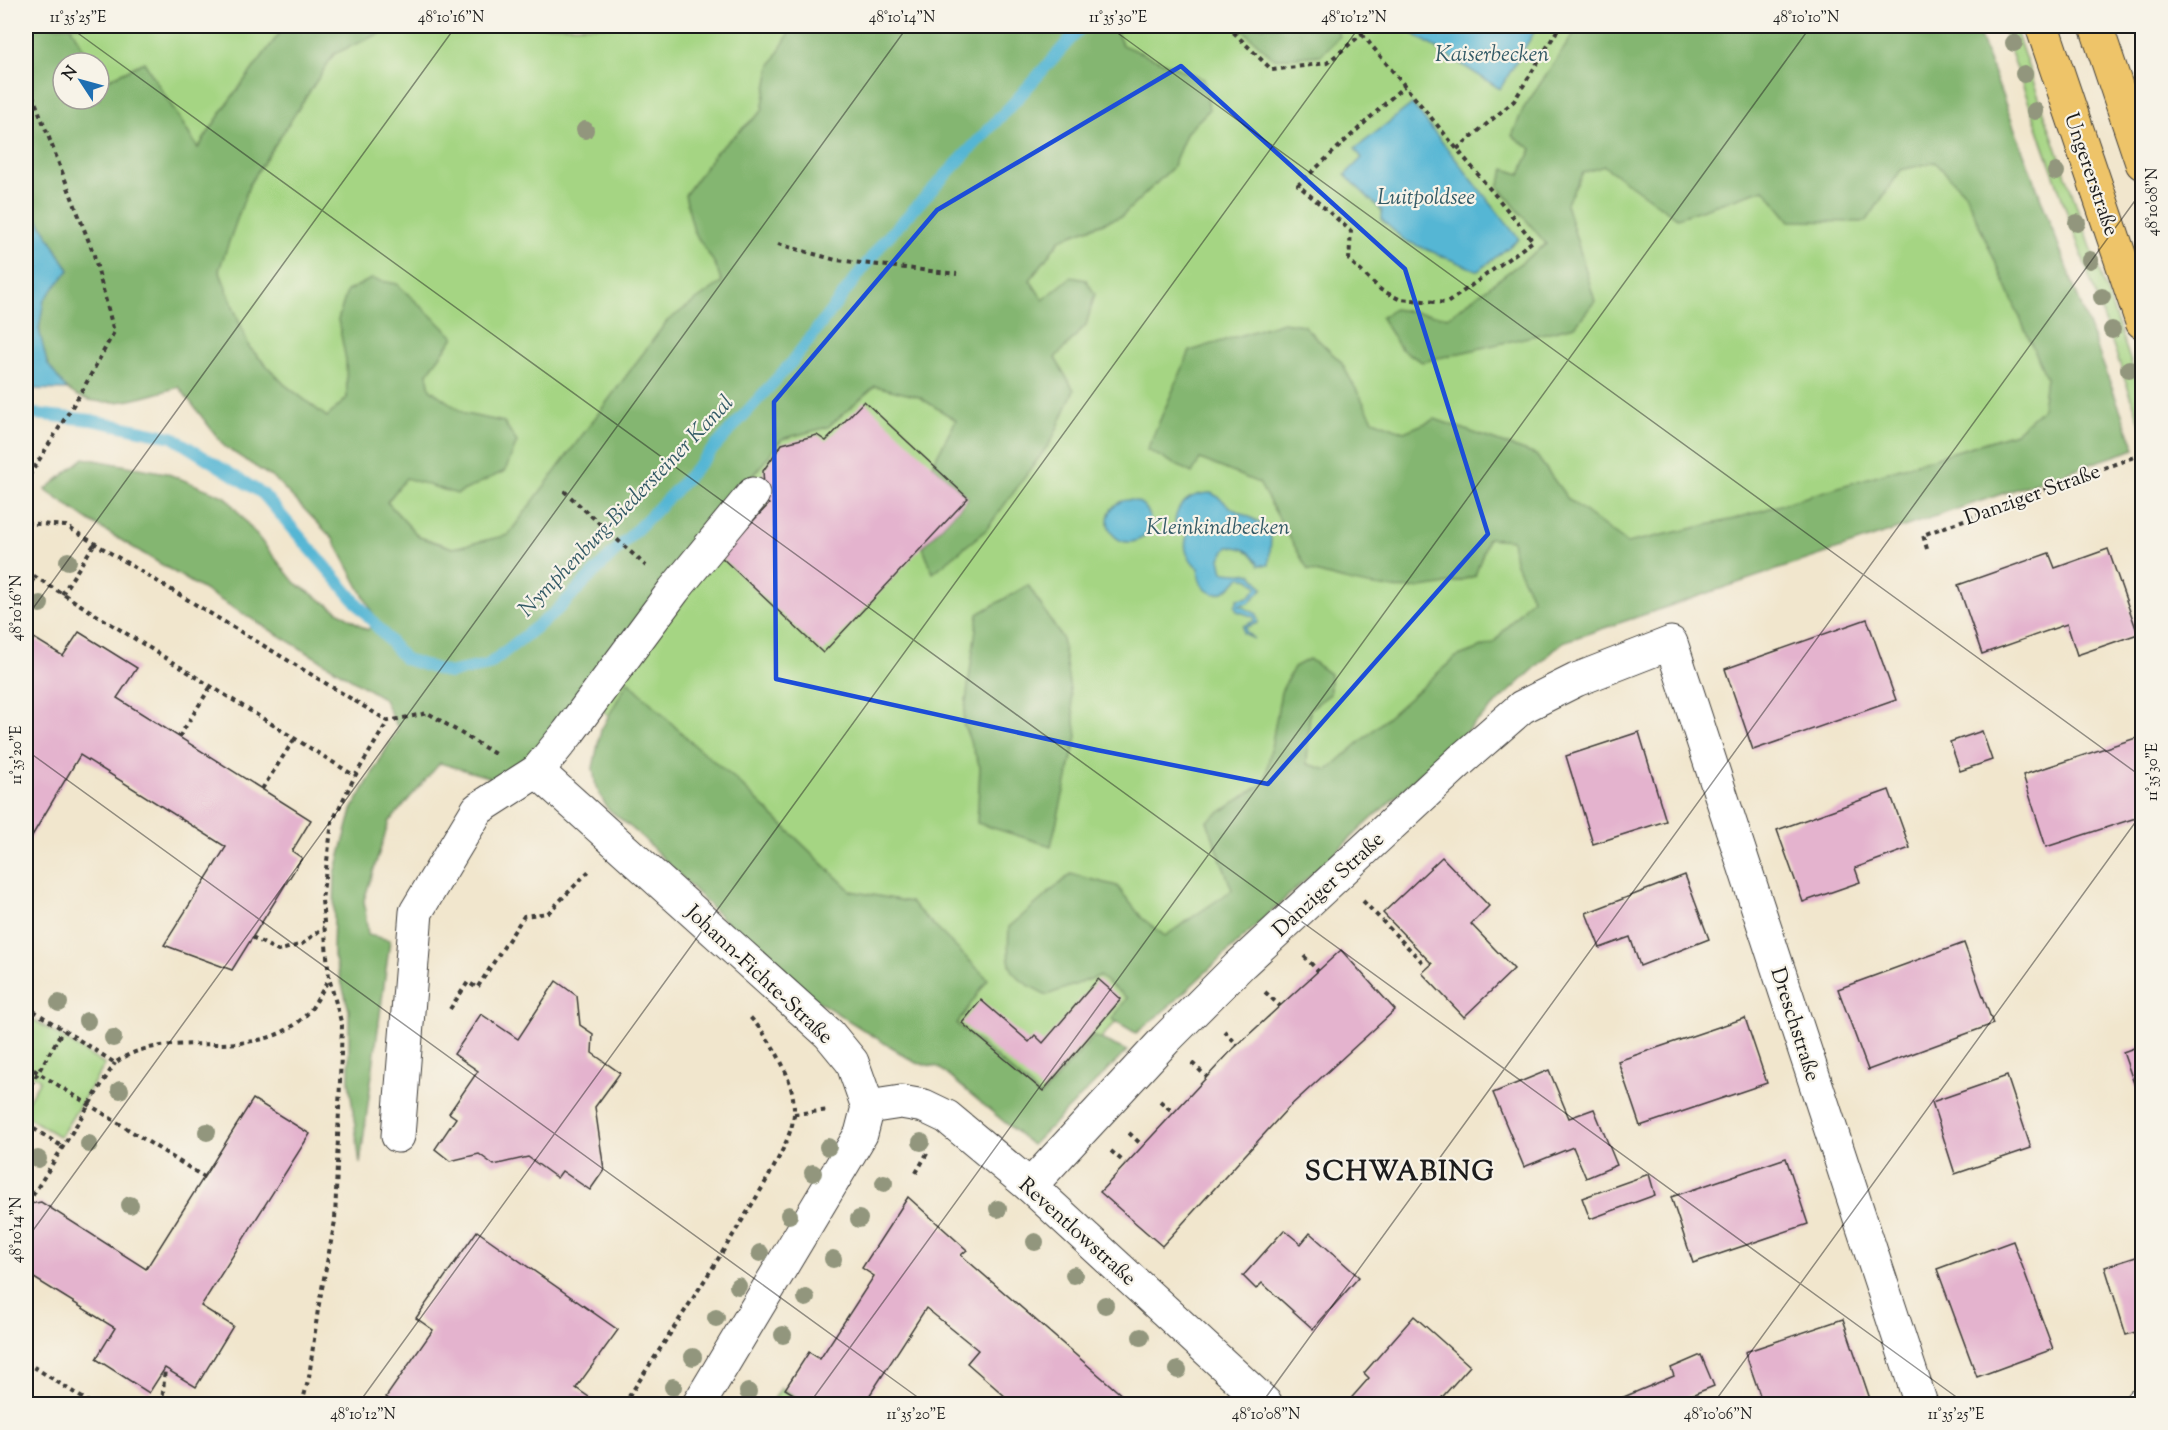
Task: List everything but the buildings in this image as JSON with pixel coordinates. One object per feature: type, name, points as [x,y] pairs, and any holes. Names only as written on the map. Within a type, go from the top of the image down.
[{"type":"main road","name":"Ungererstraße","points":[[2042,26],[2142,322]]},
{"type":"main road","points":[[2096,26],[2142,163]]},
{"type":"street","points":[[398,1136],[416,912],[478,809],[537,771],[674,590],[753,494]]},
{"type":"street","name":"Danziger Straße","points":[[1030,1186],[1171,1035],[1338,875],[1522,707],[1576,680],[1671,643]]},
{"type":"street","name":"Dreschstraße","points":[[1671,643],[1921,1404]]},
{"type":"street","name":"Johann-Fichte-Straße","points":[[537,771],[829,1034],[852,1062],[868,1107]]},
{"type":"street","name":"Reventlowstraße","points":[[868,1107],[901,1102],[924,1106],[947,1117],[1030,1186],[1266,1404]]},
{"type":"street","points":[[699,1404],[861,1134],[868,1107]]},
{"type":"path","points":[[1227,26],[1272,70],[1327,63],[1362,34]]},
{"type":"path","points":[[1360,26],[1362,34],[1533,241],[1447,303],[1399,299],[1381,290],[1349,260],[1351,231],[1298,185],[1404,86]]},
{"type":"path","points":[[1457,149],[1514,101],[1560,26]]},
{"type":"path","points":[[26,78],[94,255],[114,332],[82,391],[26,481]]},
{"type":"path","points":[[778,244],[836,260],[957,274]]},
{"type":"path","name":"Danziger Straße","points":[[1928,549],[1923,535],[2142,454]]},
{"type":"path","points":[[564,491],[639,560]]},
{"type":"path","points":[[26,523],[66,526],[388,721],[428,713],[496,754],[537,771]]},
{"type":"path","points":[[62,594],[95,543]]},
{"type":"path","points":[[26,571],[355,776]]},
{"type":"path","points":[[26,590],[35,577]]},
{"type":"path","points":[[179,736],[211,686]]},
{"type":"path","points":[[302,1404],[309,1377],[318,1309],[335,1221],[342,1025],[329,978],[322,900],[332,822],[355,776],[388,721]]},
{"type":"path","points":[[262,789],[296,738]]},
{"type":"path","points":[[450,1009],[468,982],[477,988],[524,916],[548,913],[618,843]]},
{"type":"path","points":[[583,862],[600,877]]},
{"type":"path","points":[[1338,875],[1425,965]]},
{"type":"path","points":[[252,937],[278,951],[302,944],[324,927]]},
{"type":"path","points":[[28,1203],[116,1063],[149,1049],[254,1042],[284,1030],[307,1013],[329,978]]},
{"type":"path","points":[[26,1006],[116,1063]]},
{"type":"path","points":[[26,1021],[32,1010]]},
{"type":"path","points":[[624,1404],[762,1190],[782,1149],[794,1114],[792,1096],[778,1053],[767,1035],[744,1010]]},
{"type":"path","points":[[26,1093],[63,1030]]},
{"type":"path","points":[[26,1065],[204,1177]]},
{"type":"path","points":[[26,1124],[63,1147]]},
{"type":"path","points":[[26,1362],[92,1404]]},
{"type":"path","points":[[162,1404],[165,1368]]},
{"type":"highlighted area","points":[[1181,66],[1405,269],[1488,534],[1268,784],[1097,750],[776,679],[774,402],[937,210]]},
{"type":"green space","points":[[26,26],[70,26],[84,51],[51,51],[51,111],[111,111],[111,78],[144,62],[198,148],[229,101],[285,26],[396,26],[334,54],[250,183],[219,270],[249,347],[284,384],[327,417],[347,398],[346,360],[338,320],[347,291],[371,279],[397,284],[454,337],[427,374],[430,389],[465,414],[504,422],[517,442],[505,471],[457,494],[406,478],[387,502],[419,537],[453,548],[508,535],[667,321],[722,282],[715,264],[694,232],[685,195],[716,152],[762,111],[770,67],[789,33],[800,26],[1114,26],[1122,45],[1204,79],[1209,110],[1187,132],[1172,168],[1122,216],[1061,239],[1030,280],[1043,300],[1071,277],[1086,280],[1095,294],[1086,325],[1055,358],[1074,390],[1052,440],[986,530],[933,573],[923,547],[968,498],[932,465],[956,420],[919,397],[875,386],[828,427],[782,439],[557,728],[505,782],[440,763],[389,822],[364,900],[368,935],[390,940],[360,1164],[349,1081],[349,1010],[333,952],[335,874],[352,810],[398,728],[383,698],[91,522],[45,490],[84,458],[166,473],[226,497],[295,583],[367,630],[377,621],[333,539],[276,480],[225,447],[179,387],[135,399],[101,402],[89,400],[63,386],[47,361],[42,347],[40,316],[45,298],[69,270],[36,216],[26,192]]},
{"type":"green space","points":[[70,26],[1965,26],[2130,445],[1542,617],[1190,944],[1040,1102],[791,905],[592,699],[453,548],[419,537],[387,502],[402,483],[336,409],[327,417],[284,384],[249,347],[219,270],[221,265],[152,168],[111,98],[111,51],[84,51]]},
{"type":"green space","points":[[1239,26],[1334,26],[1340,36],[1321,55],[1274,59]]},
{"type":"green space","points":[[1579,26],[1976,26],[2135,449],[1563,642],[1167,1008],[1136,1033],[1112,1019],[1127,998],[1099,976],[1047,995],[1034,988],[1012,970],[1008,953],[1009,927],[1071,874],[1117,886],[1142,918],[1165,936],[1232,890],[1207,821],[1265,782],[1281,692],[1294,667],[1309,659],[1330,674],[1330,694],[1310,709],[1307,764],[1328,770],[1456,657],[1493,643],[1532,598],[1515,562],[1512,540],[1488,538],[1475,576],[1431,587],[1411,589],[1372,586],[1308,570],[1259,483],[1200,459],[1192,473],[1147,450],[1190,351],[1283,322],[1303,325],[1341,362],[1373,420],[1404,432],[1435,419],[1536,455],[1568,499],[1627,543],[1734,519],[2015,433],[2042,409],[2046,377],[1965,193],[1935,162],[1901,170],[1866,222],[1790,221],[1764,189],[1677,218],[1604,166],[1583,173],[1566,204],[1595,301],[1575,326],[1422,362],[1401,349],[1381,318],[1394,309],[1448,317],[1546,244],[1498,186],[1505,169],[1520,174],[1532,149],[1512,136],[1523,109]]},
{"type":"green space","points":[[2002,26],[2014,26],[2142,394],[2142,428]]},
{"type":"green space","points":[[1028,585],[1062,638],[1077,736],[1051,846],[977,823],[980,767],[963,723],[978,614]]},
{"type":"green space","points":[[628,681],[692,743],[733,777],[851,891],[910,902],[988,979],[957,1024],[1041,1096],[1094,1036],[1127,1051],[1032,1145],[938,1067],[916,1063],[781,978],[640,835],[607,808],[596,787],[593,768],[601,730]]},
{"type":"green space","points":[[31,1018],[105,1065],[60,1137],[26,1116],[26,1104],[40,1080],[26,1070],[26,1027]]},
{"type":"green space","points":[[781,1388],[808,1404],[771,1404]]},
{"type":"water","name":"Kaiserbecken","points":[[1401,26],[1538,26],[1500,89]]},
{"type":"water","name":"Luitpoldsee","points":[[1412,104],[1519,239],[1478,271],[1404,240],[1382,220],[1382,211],[1345,175],[1362,158],[1355,149]]},
{"type":"water","points":[[26,192],[36,216],[69,270],[44,300],[39,329],[47,363],[67,390],[26,389]]},
{"type":"water","name":"Kleinkindbecken","points":[[1211,493],[1260,524],[1271,538],[1269,565],[1259,565],[1250,553],[1238,548],[1228,547],[1220,558],[1223,572],[1252,574],[1263,588],[1249,603],[1239,605],[1257,614],[1258,623],[1246,627],[1246,632],[1254,639],[1243,633],[1243,626],[1254,621],[1254,617],[1237,611],[1235,606],[1238,599],[1249,597],[1258,587],[1250,579],[1240,577],[1225,591],[1209,592],[1202,584],[1199,568],[1187,553],[1187,536],[1193,524],[1189,523],[1179,528],[1175,524],[1181,505],[1191,497]]},
{"type":"water","points":[[1129,500],[1144,506],[1150,521],[1144,536],[1129,542],[1114,536],[1108,521],[1114,506]]},
{"type":"waterway","name":"Nymphenburg-Biedersteiner Kanal","points":[[26,413],[91,420],[172,437],[263,494],[405,659],[449,673],[488,665],[554,613],[674,492],[792,362],[884,241],[1082,26]]},
{"type":"district","name":"SCHWABING","points":[[1400,1171]]}]
